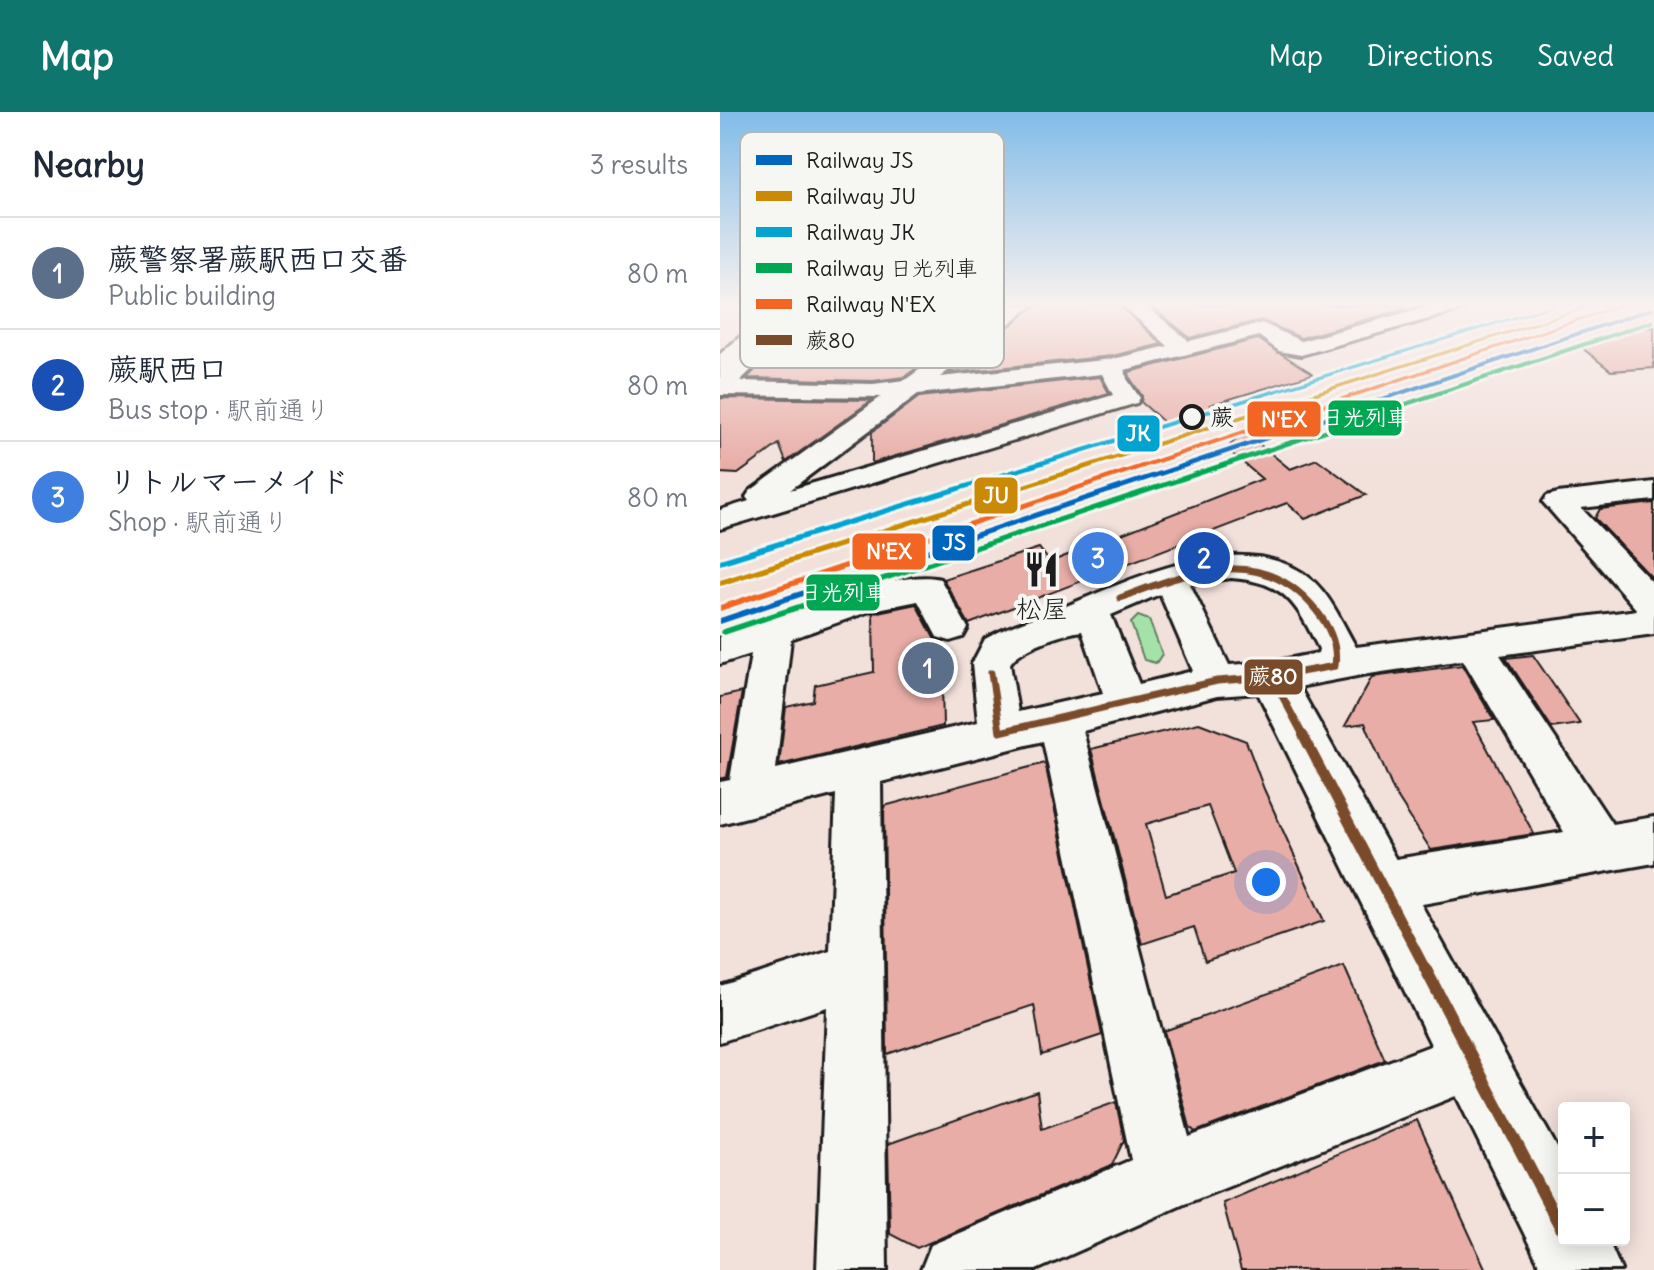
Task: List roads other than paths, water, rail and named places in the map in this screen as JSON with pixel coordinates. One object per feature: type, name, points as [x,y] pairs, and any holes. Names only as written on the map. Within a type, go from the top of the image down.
[{"type":"main road","points":[[1244,679],[1383,886],[1558,1222]]},
{"type":"main road","points":[[1570,1246],[1582,1270]]},
{"type":"street","points":[[720,387],[873,391],[1113,366],[1139,359]]},
{"type":"street","points":[[728,518],[1128,398],[1115,380],[1113,366]]},
{"type":"street","points":[[720,387],[740,368]]},
{"type":"street","points":[[746,479],[906,368]]},
{"type":"street","points":[[728,518],[939,368]]},
{"type":"street","points":[[1654,491],[1558,502],[1654,606]]},
{"type":"street","points":[[1000,732],[991,673],[993,656],[1006,644],[1171,580],[1220,568],[1251,569],[1281,576],[1305,593],[1338,649],[1335,666]]},
{"type":"street","points":[[1171,580],[1244,679]]},
{"type":"street","points":[[720,650],[867,599],[928,587],[950,628]]},
{"type":"street","points":[[1067,620],[1088,617],[1098,624],[1126,702]]},
{"type":"street","points":[[773,632],[735,799],[1126,702],[1244,679],[1654,621]]},
{"type":"street","points":[[1474,646],[1601,849]]},
{"type":"street","points":[[1059,718],[1167,1178]]},
{"type":"street","points":[[852,1270],[859,768]]},
{"type":"street","points":[[1383,886],[1654,840]]},
{"type":"street","points":[[720,1014],[857,970]]},
{"type":"street","points":[[956,1270],[1167,1178],[1475,1059]]},
{"type":"rail line","name":"JK","points":[[720,562],[1381,359]]},
{"type":"rail line","name":"JU","points":[[720,583],[1426,359]]},
{"type":"rail line","name":"N'EX","points":[[720,608],[1463,359]]},
{"type":"rail line","name":"JS","points":[[720,621],[1502,359]]},
{"type":"rail line","name":"日光列車","points":[[724,632],[1540,359]]},
{"type":"place","name":"蕨","points":[[1192,417]]},
{"type":"place","name":"リトルマーメイド","points":[[1098,558]]},
{"type":"place","name":"蕨駅西口","points":[[1204,558]]},
{"type":"place","name":"松屋","points":[[1042,569]]},
{"type":"place","name":"蕨警察署蕨駅西口交番","points":[[928,668]]}]
